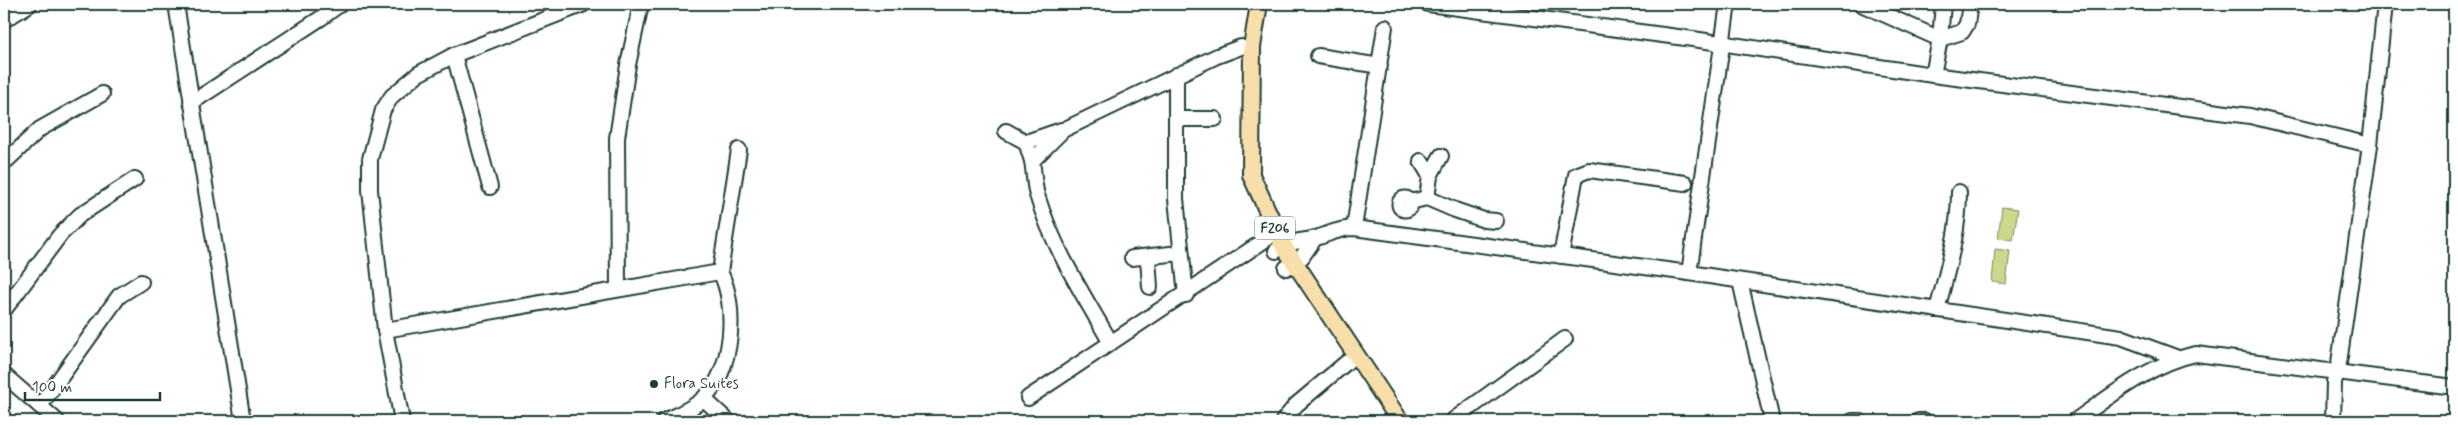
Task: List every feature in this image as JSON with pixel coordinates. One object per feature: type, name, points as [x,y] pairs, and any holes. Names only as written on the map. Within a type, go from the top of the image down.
[{"type":"main road","name":"F206","points":[[1248,4],[1241,47],[1241,178],[1276,245],[1400,421]]},
{"type":"main road","name":"F206","points":[[1259,4],[1252,48],[1251,175],[1276,245]]},
{"type":"main road","name":"F206","points":[[1291,265],[1347,362],[1387,421]]},
{"type":"street","points":[[4,20],[30,4]]},
{"type":"street","points":[[176,4],[243,421]]},
{"type":"street","points":[[191,103],[340,4]]},
{"type":"street","points":[[402,421],[385,330],[370,190],[370,159],[383,110],[392,96],[418,74],[454,55],[551,10],[584,4]]},
{"type":"street","points":[[618,288],[617,138],[628,65],[641,4]]},
{"type":"street","points":[[1428,4],[1933,75],[2250,116],[2370,145]]},
{"type":"street","points":[[1690,273],[1728,4]]},
{"type":"street","points":[[1861,4],[1940,38],[1962,32],[1967,24],[1970,4]]},
{"type":"street","points":[[1933,75],[1940,38],[1943,4]]},
{"type":"street","points":[[1940,38],[1949,4]]},
{"type":"street","points":[[2333,421],[2334,382],[2338,370],[2370,145],[2385,4]]},
{"type":"street","points":[[1354,228],[1385,27]]},
{"type":"street","points":[[1026,142],[1063,130],[1241,47]]},
{"type":"street","points":[[454,55],[490,187]]},
{"type":"street","points":[[1318,56],[1380,66]]},
{"type":"street","points":[[1176,76],[1176,199],[1180,253],[1186,294]]},
{"type":"street","points":[[4,162],[40,129],[102,94]]},
{"type":"street","points":[[1176,119],[1214,119]]},
{"type":"street","points":[[1032,161],[1063,130]]},
{"type":"street","points":[[1006,131],[1026,142],[1032,161],[1037,194],[1049,226],[1077,284],[1111,343]]},
{"type":"street","points":[[664,421],[704,399],[721,375],[726,360],[730,338],[728,297],[725,280],[720,272],[739,150]]},
{"type":"street","points":[[1427,198],[1430,176],[1441,156]]},
{"type":"street","points":[[1421,161],[1430,176]]},
{"type":"street","points":[[1561,256],[1576,175],[1580,172],[1589,170],[1685,183]]},
{"type":"street","points":[[4,310],[60,235],[80,215],[135,179]]},
{"type":"street","points":[[1937,310],[1947,272],[1959,210],[1959,192]]},
{"type":"street","points":[[1402,234],[1407,206],[1427,198],[1462,212],[1496,221]]},
{"type":"street","points":[[1028,398],[1186,294],[1276,245],[1315,238],[1339,229],[1354,228],[1690,273],[2121,337],[2178,358]]},
{"type":"street","points":[[1291,265],[1315,238]]},
{"type":"street","points":[[1132,258],[1148,258],[1180,253]]},
{"type":"street","points":[[1148,258],[1150,287]]},
{"type":"street","points":[[385,330],[618,288],[720,272]]},
{"type":"street","points":[[1740,281],[1772,421]]},
{"type":"street","points":[[40,406],[118,296],[141,282]]},
{"type":"street","points":[[1452,421],[1565,339]]},
{"type":"street","points":[[2074,421],[2127,384],[2178,358],[2206,354],[2338,370],[2454,387]]},
{"type":"street","points":[[1283,421],[1296,405],[1347,362]]},
{"type":"street","points":[[4,375],[57,421]]},
{"type":"street","points":[[704,399],[728,421]]},
{"type":"street","points":[[1852,421],[1859,421]]},
{"type":"street","points":[[1918,421],[1925,421]]},
{"type":"green space","points":[[2002,207],[2018,209],[2013,240],[1998,238]]},
{"type":"green space","points":[[1995,249],[2010,251],[2006,284],[1992,282]]},
{"type":"place","name":"Flora Suites","points":[[654,384]]}]
